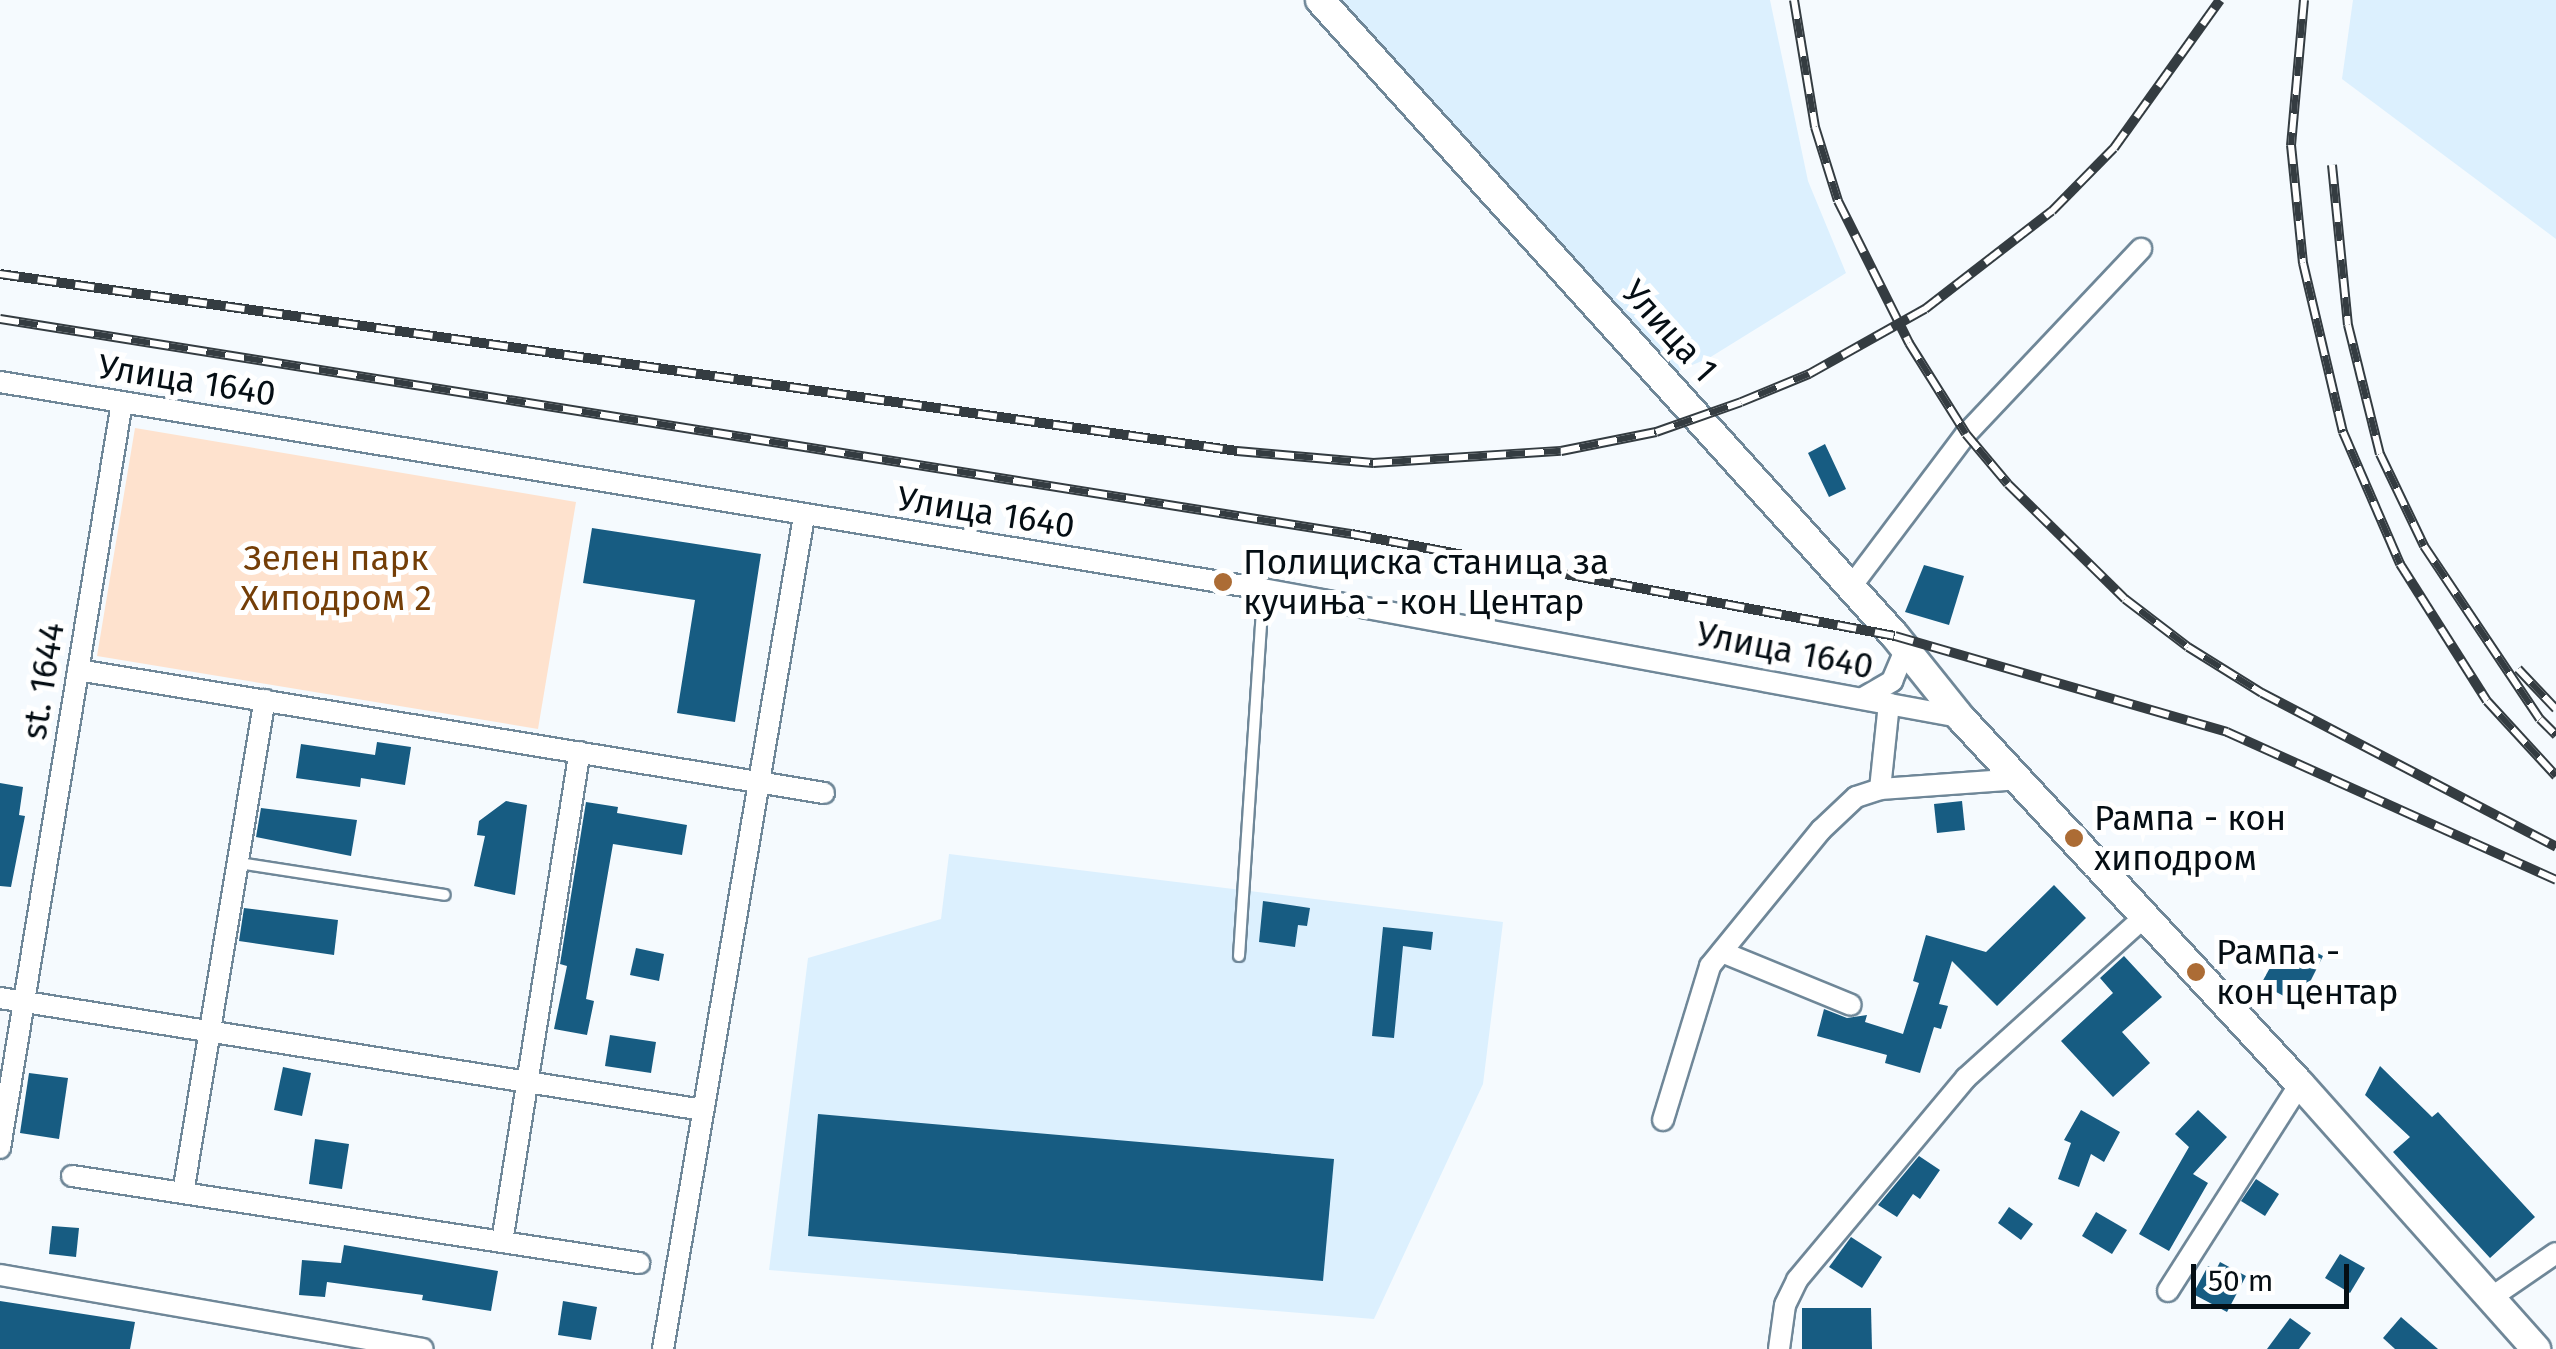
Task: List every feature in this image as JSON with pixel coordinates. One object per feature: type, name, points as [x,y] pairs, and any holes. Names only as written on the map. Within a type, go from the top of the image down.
[{"type":"main road","name":"Улица 1","points":[[1320,0],[1850,588],[1960,717],[2300,1084],[2536,1349]]},
{"type":"street","points":[[1850,588],[1966,434],[2141,249]]},
{"type":"street","name":"Улица 1640","points":[[0,382],[1264,588],[1960,717]]},
{"type":"street","name":"st. 1644","points":[[0,1148],[122,402]]},
{"type":"street","points":[[663,1349],[804,516]]},
{"type":"street","points":[[1863,698],[1892,681],[1905,650]]},
{"type":"street","points":[[78,670],[824,793]]},
{"type":"street","points":[[183,1193],[265,700]]},
{"type":"street","points":[[1880,790],[1890,703]]},
{"type":"street","points":[[502,1242],[580,752]]},
{"type":"street","points":[[1663,1120],[1701,987],[1722,952],[1822,830],[1856,797],[1880,790],[2021,780]]},
{"type":"street","points":[[1779,1349],[1784,1304],[1797,1280],[1966,1078],[2145,916]]},
{"type":"street","points":[[1722,952],[1851,1005]]},
{"type":"street","points":[[0,998],[704,1110]]},
{"type":"street","points":[[2168,1291],[2300,1084]]},
{"type":"street","points":[[72,1176],[639,1262]]},
{"type":"street","points":[[2489,1299],[2556,1254]]},
{"type":"street","points":[[0,1275],[422,1349]]},
{"type":"lane","points":[[1239,956],[1264,588]]},
{"type":"lane","points":[[238,862],[444,895]]},
{"type":"shaded area","points":[[1313,0],[1770,0],[1808,181],[1846,273],[1709,358],[1654,381]]},
{"type":"shaded area","points":[[2353,0],[2556,0],[2556,239],[2342,79]]},
{"type":"shaded area","points":[[949,854],[1503,922],[1483,1084],[1374,1319],[769,1270],[808,958],[941,919]]},
{"type":"green space","name":"Зелен парк Хиподром 2","points":[[135,428],[576,502],[538,729],[97,656]]},
{"type":"building","points":[[1825,444],[1846,489],[1829,497],[1808,453]]},
{"type":"building","points":[[592,528],[761,554],[735,722],[677,713],[695,600],[583,583]]},
{"type":"building","points":[[1924,565],[1964,576],[1949,625],[1905,612]]},
{"type":"building","points":[[377,742],[411,747],[405,785],[361,778],[360,787],[296,778],[301,744],[375,755]]},
{"type":"building","points":[[0,783],[23,787],[19,815],[25,816],[11,887],[0,886]]},
{"type":"building","points":[[506,801],[527,805],[515,895],[474,886],[485,836],[477,835],[479,821]]},
{"type":"building","points":[[1962,801],[1965,830],[1937,833],[1934,804]]},
{"type":"building","points":[[586,802],[618,807],[617,813],[687,825],[682,855],[613,844],[586,999],[594,1001],[587,1035],[554,1029],[567,966],[560,964]]},
{"type":"building","points":[[261,808],[357,820],[351,856],[256,837]]},
{"type":"building","points":[[2054,885],[2086,918],[1997,1006],[1952,961],[1939,1004],[1948,1006],[1941,1029],[1934,1027],[1920,1073],[1885,1063],[1887,1055],[1817,1036],[1824,1009],[1847,1018],[1867,1015],[1865,1022],[1903,1034],[1919,983],[1913,981],[1926,935],[1986,952]]},
{"type":"building","points":[[1263,901],[1310,908],[1307,926],[1298,925],[1295,947],[1259,942]]},
{"type":"building","points":[[244,908],[338,920],[334,955],[239,941]]},
{"type":"building","points":[[1383,927],[1433,932],[1431,950],[1403,946],[1394,1038],[1372,1036]]},
{"type":"building","points":[[2299,943],[2323,956],[2299,1004],[2261,984],[2282,946],[2294,953]]},
{"type":"building","points":[[636,948],[664,954],[659,981],[630,975]]},
{"type":"building","points":[[2124,956],[2162,997],[2122,1032],[2150,1063],[2113,1097],[2061,1041],[2113,993],[2100,978]]},
{"type":"building","points":[[610,1035],[656,1042],[651,1073],[605,1066]]},
{"type":"building","points":[[2380,1066],[2432,1117],[2438,1112],[2535,1217],[2490,1258],[2393,1152],[2410,1137],[2365,1095]]},
{"type":"building","points":[[283,1067],[311,1073],[302,1116],[274,1110]]},
{"type":"building","points":[[29,1073],[68,1078],[59,1139],[20,1133]]},
{"type":"building","points":[[2081,1110],[2120,1132],[2104,1162],[2091,1154],[2079,1187],[2058,1179],[2071,1143],[2064,1140]]},
{"type":"building","points":[[2198,1110],[2227,1137],[2193,1174],[2208,1183],[2169,1251],[2139,1234],[2189,1147],[2175,1134]]},
{"type":"building","points":[[818,1114],[1334,1159],[1323,1281],[808,1236]]},
{"type":"building","points":[[315,1139],[349,1144],[342,1189],[309,1184]]},
{"type":"building","points":[[1919,1156],[1940,1170],[1920,1199],[1913,1194],[1897,1217],[1878,1205]]},
{"type":"building","points":[[2256,1179],[2279,1194],[2265,1216],[2241,1201]]},
{"type":"building","points":[[2009,1207],[2033,1224],[2021,1240],[1998,1223]]},
{"type":"building","points":[[2096,1212],[2127,1230],[2112,1254],[2082,1236]]},
{"type":"building","points":[[52,1226],[79,1228],[76,1257],[49,1254]]},
{"type":"building","points":[[1851,1237],[1882,1257],[1862,1288],[1829,1267]]},
{"type":"building","points":[[344,1245],[498,1271],[491,1311],[422,1300],[423,1295],[327,1282],[325,1297],[299,1295],[302,1260],[341,1263]]},
{"type":"building","points":[[2340,1254],[2365,1268],[2350,1293],[2325,1278]]},
{"type":"building","points":[[2220,1262],[2246,1276],[2227,1312],[2193,1294],[2208,1266],[2216,1270]]},
{"type":"building","points":[[0,1301],[135,1322],[130,1349],[0,1349]]},
{"type":"building","points":[[563,1301],[597,1307],[591,1340],[558,1335]]},
{"type":"building","points":[[1802,1308],[1871,1308],[1872,1349],[1802,1349]]},
{"type":"building","points":[[2401,1317],[2438,1349],[2395,1349],[2383,1338]]},
{"type":"building","points":[[2290,1318],[2311,1333],[2299,1349],[2267,1349]]},
{"type":"railway","points":[[1794,0],[1815,127],[1838,201],[1909,343],[1966,434],[2008,484],[2125,599],[2188,647],[2262,693],[2556,847]]},
{"type":"railway","points":[[0,274],[1237,451],[1373,463],[1561,451],[1656,432],[1741,402],[1809,374],[1925,309],[2052,211],[2114,148],[2220,0]]},
{"type":"railway","points":[[2304,0],[2291,145],[2303,263],[2343,432],[2400,564],[2487,701],[2556,776]]},
{"type":"railway","points":[[2332,165],[2348,325],[2380,454],[2424,546],[2540,719],[2556,735]]},
{"type":"railway","points":[[0,319],[1352,534],[1895,636],[2227,732],[2556,880]]},
{"type":"railway","points":[[2518,669],[2556,709]]},
{"type":"place","name":"Полициска станица за кучиња - кон Центар","points":[[1223,582]]},
{"type":"place","name":"Рампа - кон хиподром","points":[[2074,838]]},
{"type":"place","name":"Рампа - кон центар","points":[[2196,972]]}]
